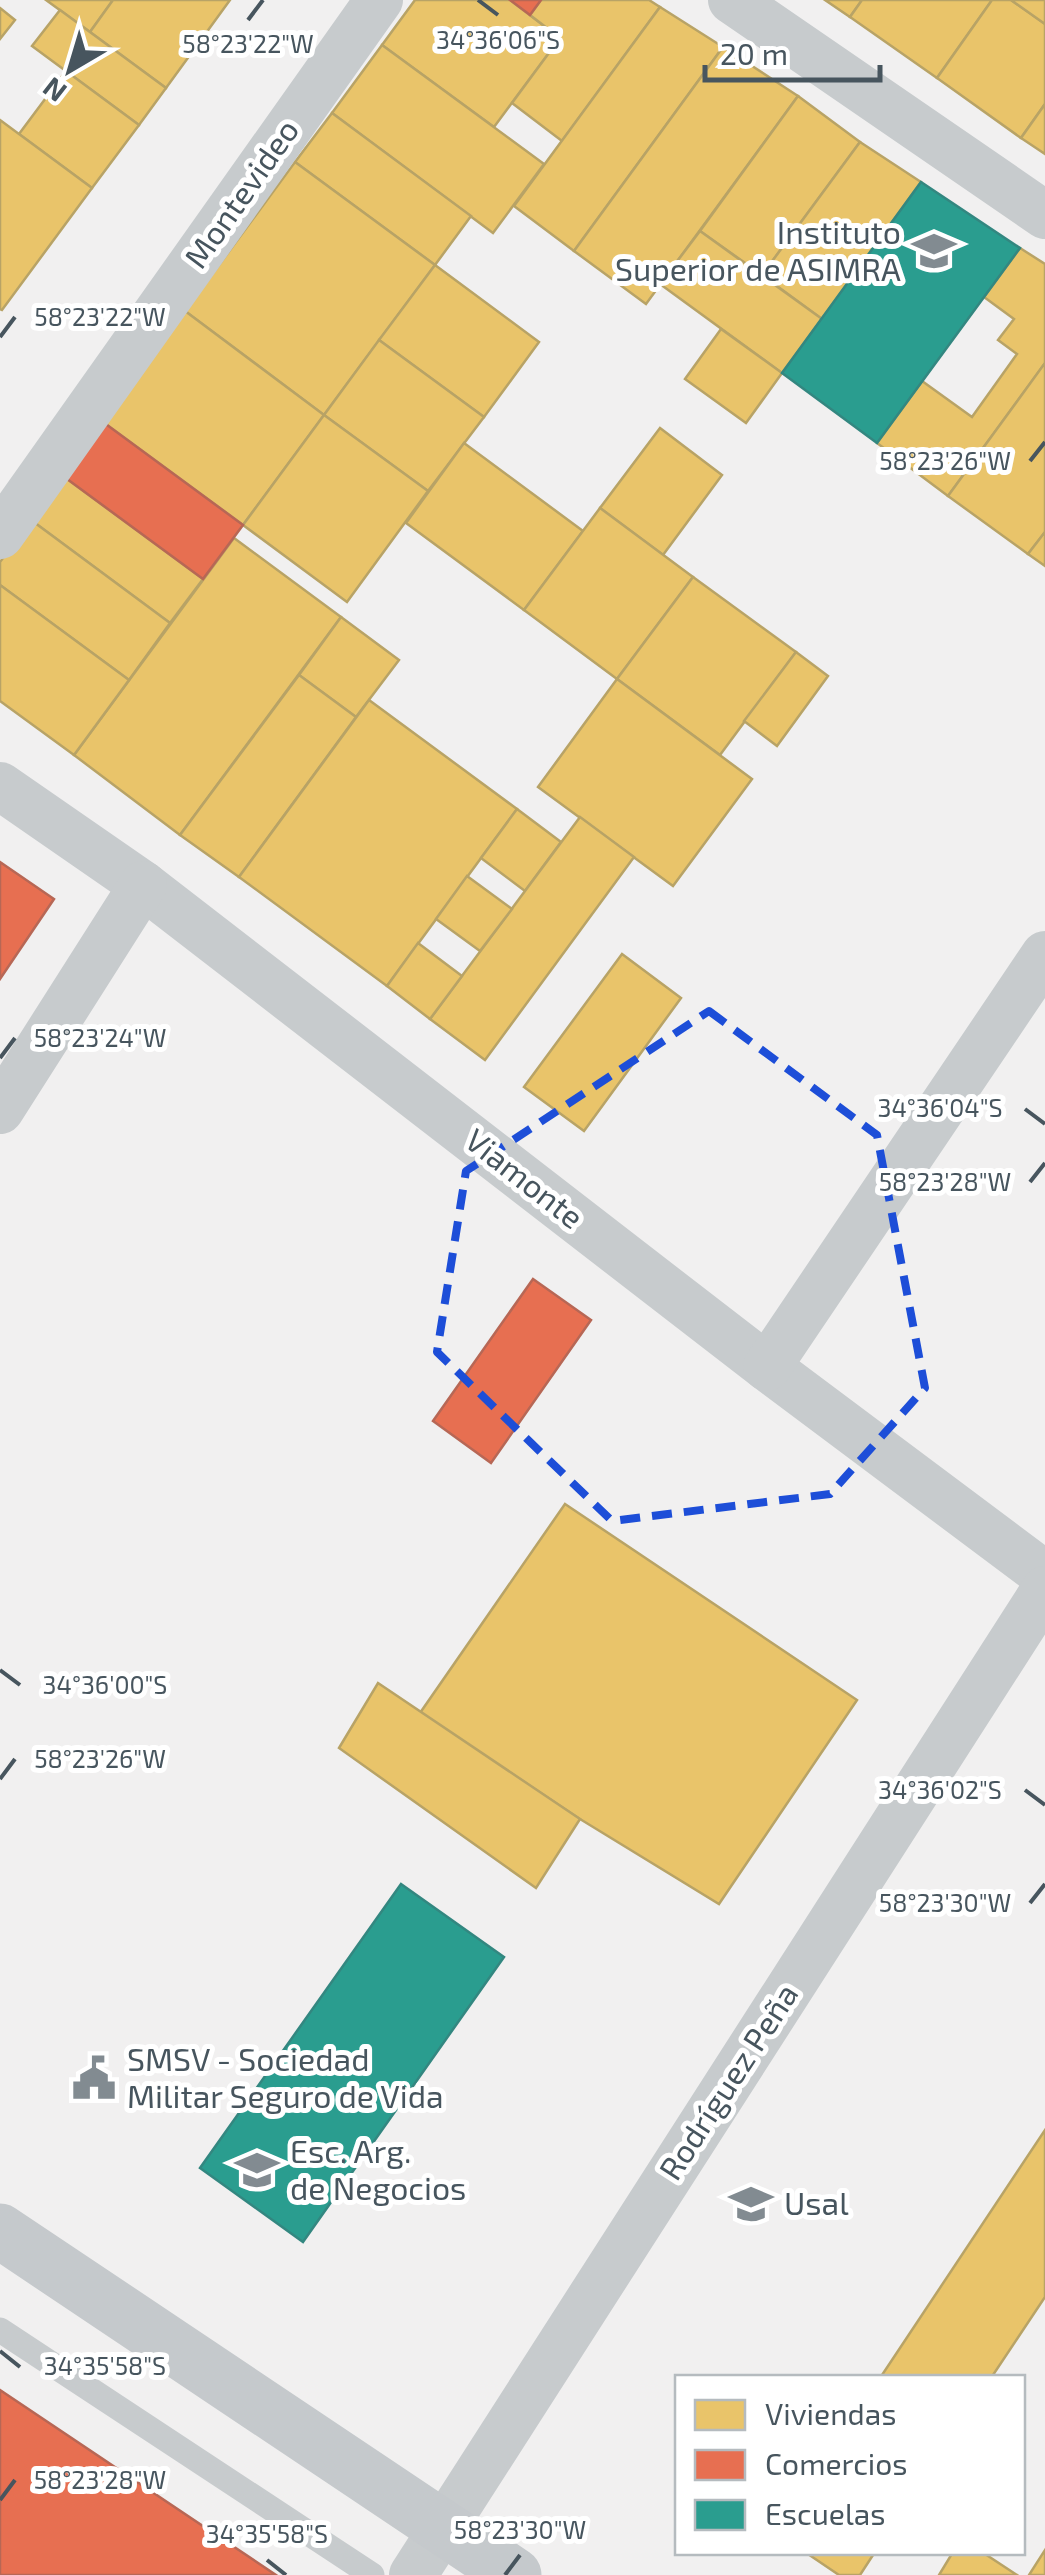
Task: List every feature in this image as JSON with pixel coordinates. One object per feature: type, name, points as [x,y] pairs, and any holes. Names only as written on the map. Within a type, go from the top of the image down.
[{"type":"main road","points":[[0,2231],[514,2575]]},
{"type":"street","name":"Montevideo","points":[[0,535],[379,0]]},
{"type":"street","points":[[732,0],[1045,215]]},
{"type":"street","name":"Viamonte","points":[[0,786],[143,885],[1045,1576]]},
{"type":"street","points":[[0,1110],[143,885]]},
{"type":"street","points":[[767,1366],[1045,955]]},
{"type":"street","name":"Rodríguez Peña","points":[[413,2575],[1045,1590]]},
{"type":"lane","points":[[0,2330],[372,2575]]},
{"type":"highlighted area","points":[[709,1011],[877,1135],[925,1388],[830,1494],[612,1521],[437,1352],[466,1171]]},
{"type":"building: Viviendas","points":[[46,0],[113,0],[90,32]]},
{"type":"building: Viviendas","points":[[113,0],[230,0],[166,88],[90,32]]},
{"type":"building: Viviendas","points":[[415,0],[510,0],[560,38],[494,127],[382,45]]},
{"type":"building: Viviendas","points":[[541,0],[649,0],[660,7],[562,141],[512,103],[560,38],[530,15]]},
{"type":"building: Viviendas","points":[[825,0],[862,0],[850,17]]},
{"type":"building: Viviendas","points":[[862,0],[992,0],[937,78],[850,17]]},
{"type":"building: Viviendas","points":[[992,0],[1011,0],[1045,24],[1045,104],[1021,138],[937,78]]},
{"type":"building: Viviendas","points":[[1011,0],[1045,0],[1045,24]]},
{"type":"building: Viviendas","points":[[660,7],[723,47],[574,251],[514,206]]},
{"type":"building: Viviendas","points":[[0,8],[15,20],[0,39]]},
{"type":"building: Viviendas","points":[[60,10],[166,88],[139,125],[32,46]]},
{"type":"building: Viviendas","points":[[382,45],[544,164],[493,233],[332,113]]},
{"type":"building: Viviendas","points":[[723,47],[798,96],[646,304],[574,251]]},
{"type":"building: Viviendas","points":[[66,71],[139,125],[92,188],[19,134]]},
{"type":"building: Viviendas","points":[[798,96],[860,142],[762,275],[700,231]]},
{"type":"building: Viviendas","points":[[1045,104],[1045,154],[1021,138]]},
{"type":"building: Viviendas","points":[[332,113],[471,216],[435,265],[295,162]]},
{"type":"building: Viviendas","points":[[0,120],[92,188],[2,310],[0,309]]},
{"type":"building: Viviendas","points":[[860,142],[921,182],[822,319],[762,275]]},
{"type":"building: Viviendas","points":[[295,162],[435,265],[324,415],[185,311]]},
{"type":"building: Viviendas","points":[[700,231],[822,319],[782,373],[660,284]]},
{"type":"building: Viviendas","points":[[1020,248],[1045,264],[1045,363],[948,496],[877,443],[922,381],[972,417],[1017,354],[998,340],[1014,319],[984,297]]},
{"type":"building: Viviendas","points":[[435,265],[539,342],[484,417],[379,340]]},
{"type":"building: Viviendas","points":[[185,311],[324,415],[243,525],[103,422]]},
{"type":"building: Viviendas","points":[[721,329],[782,373],[746,423],[685,379]]},
{"type":"building: Viviendas","points":[[379,340],[484,417],[428,491],[324,415]]},
{"type":"building: Viviendas","points":[[1045,363],[1045,532],[1028,554],[948,496]]},
{"type":"building: Viviendas","points":[[324,415],[428,491],[347,602],[243,525]]},
{"type":"building: Viviendas","points":[[660,428],[722,475],[663,555],[600,508]]},
{"type":"building: Viviendas","points":[[464,443],[583,531],[524,610],[406,523]]},
{"type":"building: Viviendas","points":[[63,476],[203,579],[170,623],[31,520]]},
{"type":"building: Viviendas","points":[[600,508],[693,577],[617,679],[524,610]]},
{"type":"building: Viviendas","points":[[31,520],[170,623],[129,680],[0,585],[0,562]]},
{"type":"building: Viviendas","points":[[1045,532],[1045,566],[1028,554]]},
{"type":"building: Viviendas","points":[[234,538],[341,617],[180,835],[74,755]]},
{"type":"building: Viviendas","points":[[693,577],[796,652],[720,755],[617,679]]},
{"type":"building: Viviendas","points":[[0,585],[129,680],[74,755],[0,701]]},
{"type":"building: Viviendas","points":[[341,617],[399,660],[356,717],[299,675]]},
{"type":"building: Viviendas","points":[[796,652],[828,676],[777,746],[744,721]]},
{"type":"building: Viviendas","points":[[299,675],[356,717],[239,877],[180,835]]},
{"type":"building: Viviendas","points":[[617,679],[752,779],[673,886],[538,787]]},
{"type":"building: Viviendas","points":[[369,700],[517,809],[387,986],[239,877]]},
{"type":"building: Viviendas","points":[[517,809],[561,842],[525,891],[481,858]]},
{"type":"building: Viviendas","points":[[580,817],[634,857],[485,1060],[430,1019]]},
{"type":"building: Viviendas","points":[[467,876],[512,909],[480,951],[436,919]]},
{"type":"building: Viviendas","points":[[418,943],[462,976],[430,1019],[387,986]]},
{"type":"building: Viviendas","points":[[622,954],[681,998],[584,1131],[524,1087]]},
{"type":"building: Viviendas","points":[[565,1504],[857,1700],[719,1904],[580,1819],[420,1713]]},
{"type":"building: Viviendas","points":[[378,1683],[580,1819],[536,1888],[339,1748]]},
{"type":"building: Viviendas","points":[[1045,2130],[1045,2297],[993,2375],[882,2375]]},
{"type":"building: Viviendas","points":[[1045,2550],[1045,2575],[1029,2575]]},
{"type":"building: Viviendas","points":[[809,2555],[873,2555],[860,2575],[839,2575]]},
{"type":"building: Viviendas","points":[[951,2555],[987,2555],[1017,2575],[939,2575]]},
{"type":"building: Comercios","points":[[510,0],[541,0],[530,15]]},
{"type":"building: Comercios","points":[[103,422],[243,525],[203,579],[63,476]]},
{"type":"building: Comercios","points":[[0,862],[54,899],[0,979]]},
{"type":"building: Comercios","points":[[533,1279],[591,1320],[491,1463],[433,1421]]},
{"type":"building: Comercios","points":[[0,2390],[276,2575],[0,2575]]},
{"type":"building: Escuelas","points":[[921,182],[1020,248],[877,443],[782,373]]},
{"type":"building: Escuelas","points":[[401,1884],[504,1957],[303,2242],[200,2168]]},
{"type":"place","name":"Instituto Superior de ASIMRA","points":[[934,251]]},
{"type":"place","name":"SMSV - Sociedad Militar Seguro de Vida","points":[[94,2078]]},
{"type":"place","name":"Esc. Arg. de Negocios","points":[[257,2170]]},
{"type":"place","name":"Usal","points":[[751,2204]]}]
